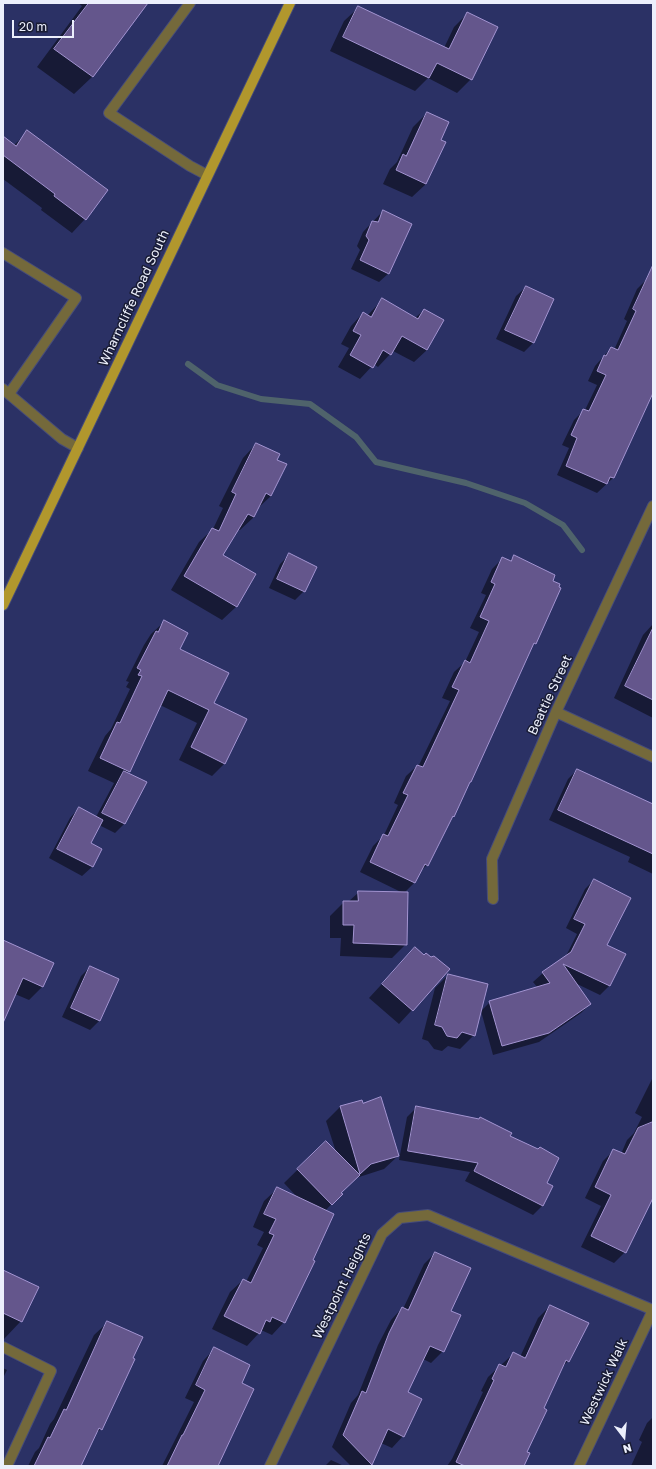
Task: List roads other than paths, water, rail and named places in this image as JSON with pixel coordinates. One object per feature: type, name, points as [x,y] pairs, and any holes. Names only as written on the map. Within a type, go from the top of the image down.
[{"type":"main road","name":"Wharncliffe Road South","points":[[3,605],[290,3]]},
{"type":"street","points":[[190,3],[109,113],[190,166],[207,175]]},
{"type":"street","points":[[3,253],[76,298],[6,391],[62,439],[78,448]]},
{"type":"street","name":"Beattie Street","points":[[493,899],[492,859],[556,712],[653,506]]},
{"type":"street","points":[[556,712],[653,757]]},
{"type":"street","name":"Westpoint Heights","points":[[270,1466],[382,1234],[400,1218],[428,1215],[653,1310]]},
{"type":"street","name":"Westwick Walk","points":[[579,1466],[653,1310]]},
{"type":"street","points":[[3,1347],[51,1371],[7,1466]]},
{"type":"waterway","points":[[188,364],[217,385],[261,399],[310,404],[356,437],[376,462],[466,483],[525,503],[563,525],[582,550]]}]
